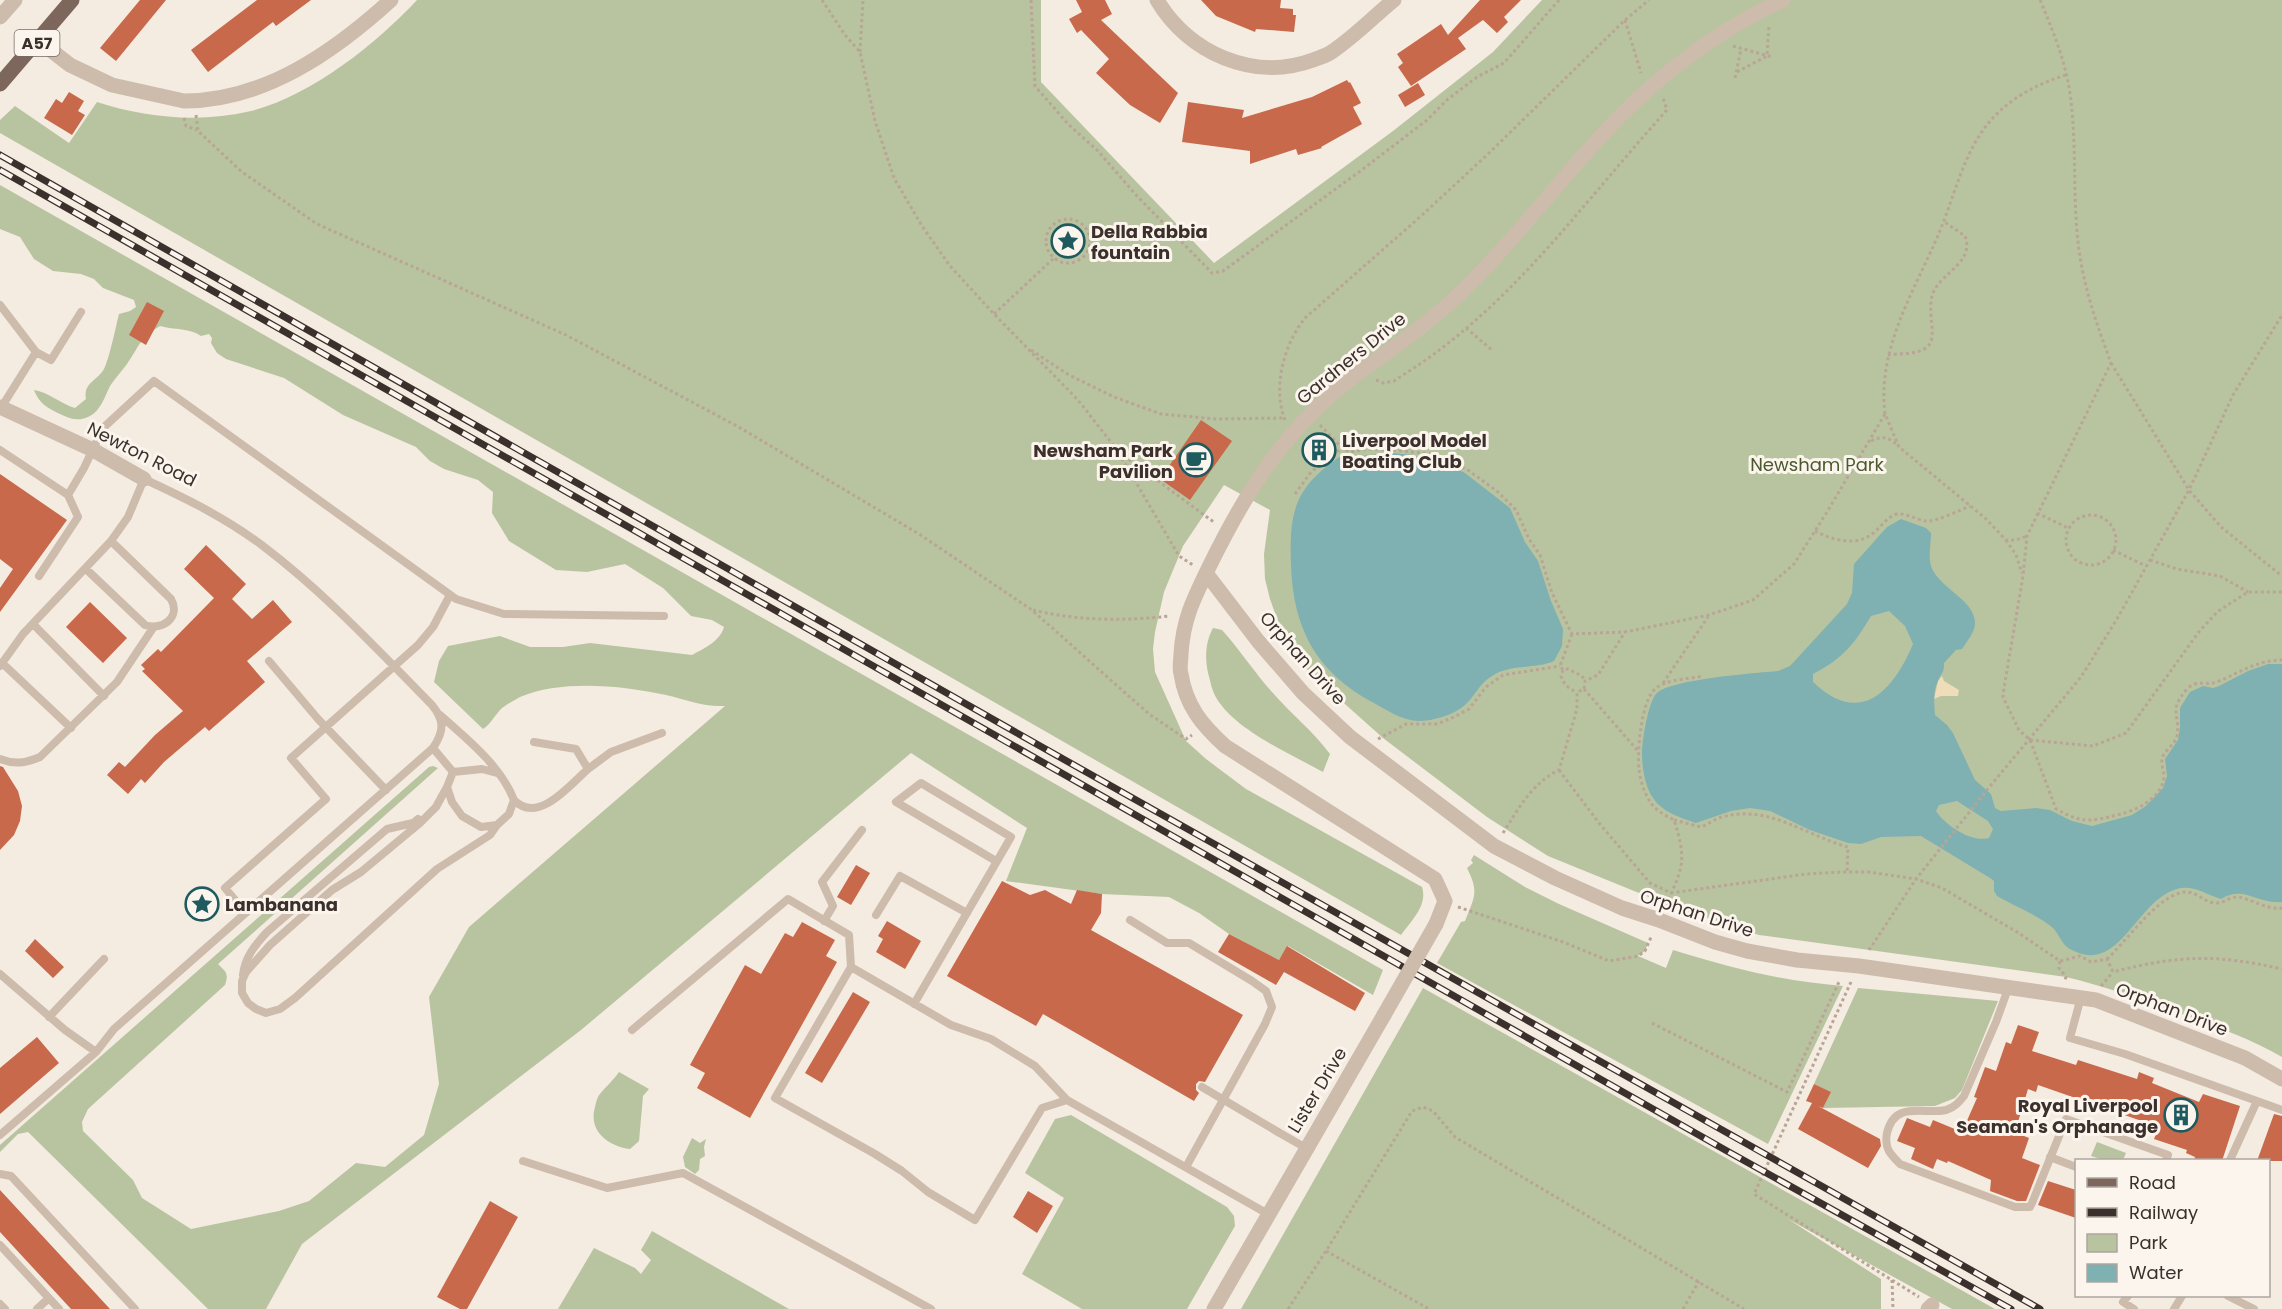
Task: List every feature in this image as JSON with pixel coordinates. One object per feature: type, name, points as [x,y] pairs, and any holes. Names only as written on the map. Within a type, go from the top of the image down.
[{"type":"main road","name":"A57","points":[[0,84],[72,0]]},
{"type":"street","points":[[0,16],[15,0]]},
{"type":"street","points":[[39,40],[70,64],[112,85],[184,101],[195,101],[241,94],[298,70],[364,24],[392,0]]},
{"type":"street","points":[[1157,0],[1172,19],[1200,44],[1234,62],[1271,69],[1298,66],[1329,54],[1394,0]]},
{"type":"street","name":"Gardners Drive","points":[[1442,895],[1435,879],[1413,863],[1225,746],[1204,727],[1190,705],[1180,673],[1182,636],[1192,598],[1226,531],[1255,482],[1296,430],[1333,394],[1452,301],[1511,240],[1622,114],[1690,54],[1783,0]]},
{"type":"street","name":"Newton Road","points":[[1,408],[93,450],[144,478]]},
{"type":"street","name":"Orphan Drive","points":[[1206,573],[1258,641],[1303,693],[1367,751],[1494,846],[1590,894],[1715,942],[1747,951],[1797,960],[1853,965],[2096,1000],[2245,1058],[2282,1078]]},
{"type":"street","name":"Lister Drive","points":[[1214,1309],[1436,924],[1442,895]]},
{"type":"lane","points":[[0,305],[36,352],[51,360],[81,312]]},
{"type":"lane","points":[[1,408],[36,352]]},
{"type":"lane","points":[[68,495],[103,428],[154,381],[456,599],[504,614],[664,616]]},
{"type":"lane","points":[[0,450],[68,495],[78,517],[39,576]]},
{"type":"lane","points":[[71,728],[1,664],[23,634],[111,541],[128,517],[144,478]]},
{"type":"lane","name":"Newton Road","points":[[144,478],[207,509],[261,545],[311,586],[393,665],[440,716],[460,733],[499,774]]},
{"type":"lane","points":[[86,568],[136,618],[153,628],[160,627],[172,617],[174,604],[171,599],[111,541]]},
{"type":"lane","points":[[246,913],[225,888],[326,799],[291,758],[418,645],[433,627],[450,595]]},
{"type":"lane","points":[[33,624],[104,696]]},
{"type":"lane","points":[[0,759],[26,763],[40,756],[117,682],[153,628]]},
{"type":"lane","points":[[269,661],[386,790]]},
{"type":"lane","points":[[0,1135],[96,1052],[114,1029],[433,748],[442,734],[440,716]]},
{"type":"lane","points":[[453,772],[482,769],[499,774],[508,784],[514,800],[520,806],[535,809],[548,804],[611,752],[663,733]]},
{"type":"lane","points":[[534,742],[576,749],[588,770]]},
{"type":"lane","points":[[433,748],[453,772]]},
{"type":"lane","points":[[242,981],[246,972],[270,945],[332,890],[361,872],[420,823],[436,807],[453,772]]},
{"type":"lane","points":[[914,1004],[1011,837],[921,783],[896,802],[996,861]]},
{"type":"lane","points":[[447,787],[452,802],[462,816],[480,827],[496,825]]},
{"type":"lane","points":[[436,807],[413,823],[387,829],[256,944],[244,963],[242,993],[256,1009],[266,1013],[280,1009],[295,998],[437,869],[490,835],[496,825],[509,814],[514,800]]},
{"type":"lane","points":[[824,921],[833,906],[822,882],[862,830]]},
{"type":"lane","points":[[876,915],[900,876],[966,913]]},
{"type":"lane","points":[[632,1030],[788,899],[849,935],[851,967],[775,1098],[875,1154],[902,1171],[928,1192],[975,1220],[1042,1108],[1067,1100]]},
{"type":"lane","points":[[1130,920],[1167,943],[1189,943],[1252,981],[1266,991],[1272,1007],[1265,1024],[1186,1167]]},
{"type":"lane","points":[[49,1017],[104,959]]},
{"type":"lane","points":[[851,967],[951,1025],[991,1039],[1035,1066],[1067,1100],[1268,1214]]},
{"type":"lane","points":[[0,974],[76,1040],[96,1052]]},
{"type":"lane","points":[[2009,986],[1964,1096],[1956,1106],[1946,1110],[1906,1111],[1896,1116],[1889,1124],[1886,1140],[1887,1152],[1900,1164],[2015,1207],[2025,1208],[2030,1207],[2032,1203],[2066,1119],[2168,1155],[2167,1159]]},
{"type":"lane","points":[[2081,997],[2070,1038],[2125,1054],[2282,1110]]},
{"type":"lane","points":[[1202,1087],[1306,1148]]},
{"type":"lane","points":[[2231,1159],[2257,1101]]},
{"type":"lane","points":[[2050,1157],[2075,1167]]},
{"type":"lane","points":[[523,1161],[607,1188],[683,1173],[931,1309]]},
{"type":"lane","points":[[0,1174],[11,1176],[135,1309]]},
{"type":"lane","points":[[0,1245],[59,1309]]},
{"type":"lane","points":[[2230,1297],[2254,1309]]},
{"type":"lane","points":[[37,1309],[49,1298]]},
{"type":"lane","points":[[2125,1299],[2134,1309]]},
{"type":"lane","points":[[0,1304],[5,1309]]},
{"type":"path","points":[[822,0],[845,35],[860,52]]},
{"type":"path","points":[[863,0],[860,52],[875,121],[894,178],[922,226],[950,266],[1078,400],[1117,450],[1179,556],[1206,573]]},
{"type":"path","points":[[1031,0],[1035,86],[1068,124],[1098,150],[1137,196],[1212,273],[1223,271],[1359,172],[1427,120],[1448,99],[1477,77],[1504,63],[1559,0]]},
{"type":"path","points":[[1296,430],[1283,418],[1280,390],[1288,348],[1305,318],[1437,202],[1625,20],[1649,0]]},
{"type":"path","points":[[2040,0],[2055,36],[2071,100],[2080,256],[2090,306],[2111,363],[2189,490],[2221,527],[2282,576]]},
{"type":"path","points":[[1766,8],[1769,25],[1769,56]]},
{"type":"path","points":[[1711,41],[1769,56]]},
{"type":"path","points":[[1735,78],[1741,49]]},
{"type":"path","points":[[1737,72],[1769,56]]},
{"type":"path","points":[[1899,447],[1885,414],[1884,387],[1888,355],[1898,322],[1968,158],[1982,132],[2021,94],[2043,82],[2066,75]]},
{"type":"path","points":[[195,101],[198,131],[242,172],[317,224],[566,334],[737,426],[919,534],[1032,610],[1149,714],[1186,739],[1204,727]]},
{"type":"path","points":[[1065,219],[1079,222],[1088,233],[1089,246],[1086,253],[1081,258],[1068,262],[1054,258],[1046,239],[1052,226],[1065,219]]},
{"type":"path","points":[[1888,355],[1918,352],[1929,346],[1932,341],[1929,310],[1933,294],[1941,280],[1958,266],[1966,248],[1965,236],[1943,221]]},
{"type":"path","points":[[994,314],[1054,258]]},
{"type":"path","points":[[1652,1023],[1787,1092],[1853,965],[1935,855],[2082,677],[2189,490],[2233,395],[2282,315]]},
{"type":"path","points":[[1466,328],[1492,350]]},
{"type":"path","points":[[1024,346],[1070,375],[1114,397],[1161,414],[1216,418],[1283,418]]},
{"type":"path","points":[[2111,363],[2027,536],[2023,576],[2003,697],[2019,730],[2030,740],[2056,809],[2073,819],[2092,822],[2130,812],[2155,796],[2162,787],[2164,776],[2162,759],[2176,740],[2176,706],[2187,690],[2193,684],[2214,683],[2251,666],[2267,661],[2282,660]]},
{"type":"path","points":[[1572,634],[1626,632],[1709,615],[1753,600],[1794,564],[1885,414]]},
{"type":"path","points":[[1311,416],[1350,452],[1368,449],[1432,454],[1468,470],[1498,492],[1516,510],[1529,539],[1540,555],[1552,593],[1572,634],[1560,666]]},
{"type":"path","points":[[1869,442],[1880,437],[1889,438],[1970,506],[2006,540],[2016,555],[2023,576]]},
{"type":"path","points":[[1295,494],[1311,472],[1342,447]]},
{"type":"path","points":[[1117,450],[1226,531]]},
{"type":"path","points":[[1815,531],[1828,538],[1850,540],[1868,537],[1895,515],[1901,514],[1928,521],[1970,506]]},
{"type":"path","points":[[2037,513],[2068,528]]},
{"type":"path","points":[[2091,515],[2105,519],[2115,535],[2113,550],[2103,561],[2084,564],[2070,554],[2066,538],[2068,528],[2078,518],[2091,515]]},
{"type":"path","points":[[2006,540],[2016,540],[2027,536]]},
{"type":"path","points":[[2113,550],[2146,566]]},
{"type":"path","points":[[2150,560],[2177,569],[2220,576],[2248,592],[2282,592]]},
{"type":"path","points":[[2030,740],[2093,746],[2126,733],[2217,612],[2248,592]]},
{"type":"path","points":[[1032,610],[1059,616],[1125,619],[1187,614]]},
{"type":"path","points":[[1709,615],[1662,685],[1648,696],[1638,752],[1639,771],[1649,802],[1674,820],[1701,827],[1719,818],[1732,815],[1745,813],[1772,816],[1826,840],[1848,847],[1847,872]]},
{"type":"path","points":[[1585,681],[1598,675],[1626,632]]},
{"type":"path","points":[[1367,751],[1381,736],[1406,724],[1437,724],[1462,713],[1469,709],[1486,687],[1503,675],[1560,666]]},
{"type":"path","points":[[1560,666],[1563,670]]},
{"type":"path","points":[[1563,670],[1573,671],[1585,681]]},
{"type":"path","points":[[1563,670],[1561,676],[1570,690],[1577,692],[1584,689]]},
{"type":"path","points":[[1662,685],[1703,676]]},
{"type":"path","points":[[1585,681],[1584,689],[1638,752]]},
{"type":"path","points":[[1494,846],[1533,789],[1544,777],[1558,770],[1577,709],[1577,692]]},
{"type":"path","points":[[1558,770],[1650,883],[1671,893],[1806,874],[1869,872],[1916,879],[1942,888],[2017,932],[2060,961],[2080,956],[2091,962],[2106,959],[2152,911],[2176,894],[2193,893],[2212,903],[2222,903],[2238,897],[2258,904],[2282,908]]},
{"type":"path","points":[[1442,895],[1486,917],[1563,942],[1609,961],[1628,959],[1645,951],[1682,868],[1682,843],[1674,820]]},
{"type":"path","points":[[2106,959],[2113,972],[2179,958],[2224,958],[2282,969]]},
{"type":"path","points":[[1853,965],[1754,1194],[1892,1280],[1930,1307]]},
{"type":"path","points":[[1288,1309],[1412,1111],[1422,1107],[1433,1111],[1455,1137],[1744,1309]]},
{"type":"path","points":[[1326,1251],[1429,1309]]},
{"type":"path","points":[[1892,1280],[1893,1309]]},
{"type":"path","points":[[1683,1309],[1700,1281]]},
{"type":"green space","name":"Newsham Park","points":[[417,0],[1041,0],[1041,82],[1214,263],[1393,131],[1493,52],[1542,0],[2282,0],[2282,1057],[2203,1022],[2094,984],[2066,977],[1759,935],[1671,906],[1548,856],[1487,817],[1383,738],[1308,671],[1280,627],[1265,579],[1264,554],[1270,510],[1224,485],[1183,546],[1164,592],[1153,649],[1155,672],[1186,741],[1206,759],[1246,789],[1422,887],[1421,906],[1401,935],[0,133],[0,120],[15,106],[69,143],[97,102],[135,112],[193,118],[232,115],[274,104],[319,81],[362,51]]},
{"type":"green space","points":[[0,185],[1383,970],[1373,995],[1288,946],[1279,960],[1229,934],[1199,913],[1169,897],[1102,894],[1006,881],[1027,828],[911,753],[581,1030],[302,1244],[266,1309],[208,1309],[28,1132],[18,1134],[0,1152],[0,1145],[429,767],[433,766],[438,768],[218,964],[226,973],[225,985],[88,1109],[82,1122],[83,1131],[133,1180],[142,1198],[191,1229],[279,1211],[309,1201],[356,1163],[385,1167],[424,1135],[439,1084],[429,997],[469,927],[725,706],[702,704],[666,695],[612,687],[574,686],[537,691],[520,697],[501,709],[483,729],[434,682],[439,661],[448,646],[500,636],[530,647],[563,647],[590,643],[692,655],[716,640],[724,627],[712,620],[691,616],[663,588],[625,564],[587,572],[556,570],[509,541],[492,513],[493,492],[478,480],[444,469],[430,461],[416,447],[343,415],[284,378],[226,359],[217,353],[209,334],[201,336],[187,330],[160,326],[140,343],[94,413],[86,418],[75,419],[51,410],[41,402],[34,390],[75,408],[86,399],[87,389],[104,369],[119,314],[136,307],[134,300],[103,288],[94,279],[81,274],[53,271],[34,259],[20,237],[0,229]]},
{"type":"green space","points":[[1213,628],[1222,630],[1272,692],[1330,754],[1323,772],[1261,738],[1246,728],[1220,704],[1212,689],[1206,662],[1207,645]]},
{"type":"green space","points":[[1474,855],[1525,887],[1648,943],[1645,951],[1638,956],[1666,968],[1673,950],[1756,973],[1843,986],[1768,1144],[1437,963],[1461,922],[1465,921],[1471,906],[1474,889],[1467,868],[1473,863],[1471,860]]},
{"type":"green space","points":[[1423,988],[1995,1309],[1952,1309],[1788,1219],[1881,1279],[1881,1309],[1241,1309]]},
{"type":"green space","points":[[1858,988],[1998,1001],[1962,1090],[1955,1098],[1935,1106],[1823,1108],[1830,1092],[1814,1084]]},
{"type":"green space","points":[[619,1072],[649,1089],[643,1096],[639,1141],[630,1149],[607,1141],[594,1123],[598,1097]]},
{"type":"green space","points":[[1071,1115],[1227,1207],[1234,1216],[1235,1226],[1187,1309],[1082,1309],[1022,1274],[1064,1198],[1025,1173],[1055,1119]]},
{"type":"green space","points":[[692,1138],[700,1143],[706,1139],[705,1156],[700,1159],[699,1170],[695,1174],[685,1167],[683,1157]]},
{"type":"green space","points":[[2097,1142],[2126,1153],[2123,1159],[2101,1159],[2091,1156]]},
{"type":"green space","points":[[652,1231],[789,1309],[558,1309],[594,1248],[635,1268],[641,1274],[651,1260],[641,1250]]},
{"type":"sand","points":[[1942,676],[1944,681],[1959,690],[1958,696],[1941,696],[1934,699],[1938,681]]},
{"type":"water","points":[[1392,453],[1412,455],[1446,464],[1465,473],[1510,508],[1525,542],[1538,561],[1563,629],[1562,646],[1554,661],[1496,673],[1485,681],[1460,709],[1430,720],[1406,719],[1394,714],[1353,690],[1336,677],[1311,646],[1297,609],[1293,588],[1292,529],[1298,501],[1305,489],[1315,477],[1344,454],[1349,457]]},
{"type":"water","points":[[1901,519],[1926,528],[1931,533],[1930,562],[1935,574],[1972,611],[1975,619],[1972,634],[1962,649],[1956,650],[1944,663],[1935,689],[1935,715],[1953,733],[1975,780],[1991,794],[1995,808],[2001,811],[2036,808],[2050,810],[2072,821],[2092,826],[2132,815],[2146,806],[2163,788],[2167,776],[2165,759],[2178,740],[2180,708],[2190,692],[2203,686],[2213,688],[2219,686],[2248,671],[2268,664],[2282,664],[2282,902],[2273,902],[2244,894],[2229,895],[2221,899],[2196,890],[2181,888],[2165,894],[2152,905],[2116,945],[2103,953],[2088,955],[2070,949],[2047,923],[1997,896],[1994,891],[1994,881],[1990,878],[1921,836],[1881,837],[1861,844],[1848,843],[1810,830],[1770,811],[1750,808],[1731,811],[1696,823],[1661,807],[1650,793],[1646,783],[1642,754],[1648,712],[1657,693],[1666,688],[1696,680],[1778,671],[1790,666],[1847,604],[1852,593],[1854,564],[1887,527]],"holes":[[[1889,611],[1905,626],[1913,644],[1896,677],[1885,689],[1873,698],[1860,702],[1846,702],[1830,695],[1813,682],[1813,674],[1840,656],[1859,635],[1871,616]],[[1957,801],[1988,821],[1993,829],[1989,838],[1974,838],[1959,832],[1936,811],[1939,805]]]},
{"type":"building","points":[[140,0],[166,0],[116,61],[100,48]]},
{"type":"building","points":[[257,0],[311,0],[276,26],[273,22],[208,72],[191,50]]},
{"type":"building","points":[[1076,0],[1105,0],[1112,14],[1101,20],[1178,93],[1160,123],[1130,105],[1096,73],[1109,59],[1081,30],[1077,33],[1069,19],[1082,12]]},
{"type":"building","points":[[1201,0],[1281,0],[1280,8],[1293,9],[1293,15],[1296,15],[1294,32],[1256,29],[1255,32],[1216,16]]},
{"type":"building","points":[[1480,0],[1521,0],[1504,17],[1508,22],[1497,33],[1483,20],[1458,38],[1466,49],[1411,86],[1398,67],[1403,63],[1397,54],[1441,24],[1448,35]]},
{"type":"building","points":[[1347,80],[1361,103],[1353,107],[1362,124],[1322,148],[1298,155],[1296,149],[1250,164],[1250,151],[1182,142],[1188,102],[1244,110],[1242,118],[1312,97]]},
{"type":"building","points":[[1418,83],[1425,95],[1405,107],[1398,95]]},
{"type":"building","points":[[69,92],[84,101],[78,111],[85,115],[72,135],[44,118],[56,99],[62,103]]},
{"type":"building","points":[[147,302],[164,311],[146,345],[129,335]]},
{"type":"building","name":"Newsham Park Pavilion","points":[[1201,420],[1232,441],[1190,500],[1160,479]]},
{"type":"building","points":[[0,474],[67,520],[0,612],[0,588],[13,569],[0,559]]},
{"type":"building","points":[[206,545],[246,584],[232,599],[252,619],[273,600],[292,622],[247,661],[265,682],[209,731],[205,727],[164,762],[145,783],[141,779],[128,794],[107,775],[119,762],[125,767],[155,735],[183,711],[142,671],[145,669],[141,665],[158,649],[161,652],[214,598],[184,569]]},
{"type":"building","points":[[90,602],[127,638],[103,663],[66,627]]},
{"type":"building","points":[[0,766],[3,767],[18,791],[22,806],[20,821],[14,835],[0,850]]},
{"type":"building","points":[[856,865],[870,873],[851,905],[837,897]]},
{"type":"building","points":[[1002,881],[1030,895],[1045,890],[1071,904],[1077,890],[1102,894],[1101,913],[1091,930],[1243,1015],[1205,1082],[1199,1081],[1196,1084],[1196,1090],[1199,1093],[1194,1101],[1043,1014],[1036,1026],[947,976]]},
{"type":"building","points":[[887,921],[921,941],[905,969],[876,952],[883,939],[878,936]]},
{"type":"building","points":[[802,922],[835,940],[826,956],[837,962],[750,1118],[697,1088],[705,1073],[690,1065],[745,965],[761,974],[785,933],[793,937]]},
{"type":"building","points":[[1229,934],[1279,960],[1287,946],[1365,993],[1355,1011],[1284,972],[1276,985],[1218,952]]},
{"type":"building","points":[[35,939],[64,967],[53,978],[25,951]]},
{"type":"building","points":[[853,992],[870,1002],[822,1083],[805,1073]]},
{"type":"building","name":"Royal Liverpool Seaman's Orphanage","points":[[2018,1025],[2039,1032],[2032,1051],[2076,1065],[2078,1060],[2137,1079],[2139,1072],[2154,1078],[2152,1083],[2199,1102],[2203,1094],[2240,1106],[2223,1159],[2194,1159],[2195,1157],[2186,1153],[2187,1150],[2154,1139],[2159,1127],[2038,1085],[2036,1092],[2028,1089],[2018,1122],[2027,1125],[2024,1136],[2029,1138],[2022,1158],[2040,1165],[2026,1201],[2017,1201],[1990,1191],[1991,1180],[1948,1161],[1947,1163],[1937,1159],[1933,1169],[1911,1159],[1915,1148],[1897,1141],[1907,1118],[1930,1127],[1933,1120],[1962,1132],[1977,1098],[1974,1097],[1985,1067],[1996,1071],[2006,1042],[2011,1044]]},
{"type":"building","points":[[37,1037],[59,1063],[0,1114],[0,1068]]},
{"type":"building","points":[[1814,1084],[1831,1092],[1823,1108],[1818,1106],[1880,1139],[1881,1146],[1868,1168],[1798,1129],[1812,1103],[1806,1101]]},
{"type":"building","points":[[2274,1114],[2282,1116],[2282,1161],[2258,1159]]},
{"type":"building","points":[[2048,1181],[2075,1190],[2075,1218],[2038,1205]]},
{"type":"building","points":[[0,1190],[110,1309],[71,1309],[0,1232]]},
{"type":"building","points":[[1028,1191],[1053,1206],[1037,1233],[1013,1217]]},
{"type":"building","points":[[490,1201],[518,1217],[467,1309],[460,1309],[437,1297]]},
{"type":"railway","points":[[0,155],[1017,733],[2040,1309]]},
{"type":"railway","points":[[0,170],[1727,1151],[2011,1309]]},
{"type":"place","name":"Della Rabbia fountain","points":[[1068,241]]},
{"type":"place","name":"Liverpool Model Boating Club","points":[[1319,450]]},
{"type":"place","name":"Newsham Park Pavilion","points":[[1196,460]]},
{"type":"place","name":"Lambanana","points":[[202,904]]},
{"type":"place","name":"Royal Liverpool Seaman's Orphanage","points":[[2181,1115]]}]
